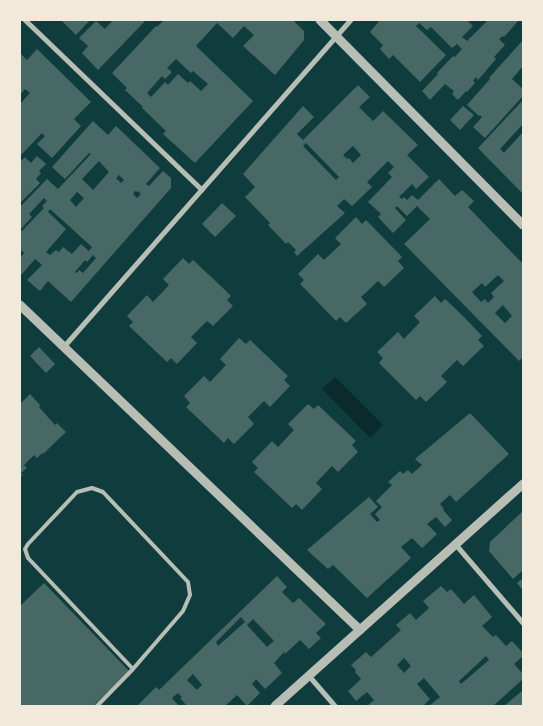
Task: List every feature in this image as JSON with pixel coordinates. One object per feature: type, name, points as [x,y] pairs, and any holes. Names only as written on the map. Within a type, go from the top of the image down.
[{"type":"street","points":[[25,20],[202,190]]},
{"type":"street","points":[[320,20],[523,225]]},
{"type":"street","points":[[64,347],[351,20]]},
{"type":"street","points":[[20,305],[360,630]]},
{"type":"street","points":[[275,706],[523,484]]},
{"type":"street","points":[[456,545],[523,623]]},
{"type":"street","points":[[309,676],[335,706]]},
{"type":"lane","points":[[97,706],[133,668],[183,611],[190,595],[188,582],[103,492],[92,488],[77,492],[25,549],[28,558],[133,668]]},
{"type":"water","points":[[335,377],[383,425],[370,438],[322,389]]},
{"type":"building","points":[[61,20],[90,20],[76,35]]},
{"type":"building","points":[[113,20],[146,20],[98,70],[82,53],[88,46],[79,38],[96,21],[105,29]]},
{"type":"building","points":[[164,20],[293,20],[304,31],[304,40],[275,75],[243,46],[254,35],[244,26],[233,38],[217,23],[196,46],[253,101],[195,163],[163,134],[166,131],[125,90],[127,88],[112,73]],"holes":[[[176,59],[191,73],[193,71],[208,84],[201,91],[190,81],[188,83],[178,74],[168,85],[165,82],[151,97],[147,93],[162,76],[165,79],[172,72],[167,68]]]},
{"type":"building","points":[[380,20],[467,20],[473,26],[462,37],[467,41],[488,20],[519,20],[504,37],[499,39],[505,45],[478,80],[476,77],[473,81],[475,83],[467,92],[458,100],[452,94],[454,91],[445,84],[430,100],[422,91],[453,56],[455,57],[462,49],[457,44],[452,48],[431,27],[427,30],[419,23],[416,26],[446,55],[420,82],[393,55],[389,59],[380,49],[383,45],[370,32]]},
{"type":"building","points":[[523,40],[523,66],[512,79],[523,89],[523,96],[485,138],[473,127],[482,117],[467,105]]},
{"type":"building","points":[[37,49],[91,102],[74,119],[81,126],[52,158],[37,144],[45,136],[42,133],[22,154],[20,152],[20,104],[30,93],[25,89],[20,95],[20,53],[27,60]]},
{"type":"building","points":[[358,85],[370,97],[359,107],[373,121],[383,111],[418,145],[407,155],[429,177],[416,189],[412,184],[399,197],[402,199],[404,197],[407,200],[412,195],[418,200],[439,179],[455,196],[462,190],[474,201],[468,207],[523,264],[523,357],[519,361],[404,244],[430,219],[417,206],[407,216],[397,206],[395,208],[406,220],[393,233],[378,217],[381,214],[368,202],[392,177],[388,173],[394,167],[388,161],[367,182],[372,187],[352,206],[344,199],[337,206],[345,213],[297,256],[294,252],[296,250],[288,242],[286,244],[268,225],[270,223],[245,197],[255,187],[243,174],[303,106],[314,117],[297,134],[303,140]],"holes":[[[306,143],[339,177],[336,180],[303,146]],[[353,146],[361,155],[353,163],[343,155]],[[498,275],[504,281],[491,293],[494,297],[488,303],[485,299],[481,302],[472,292],[482,283],[485,287]],[[503,305],[512,316],[505,323],[495,313]]]},
{"type":"building","points":[[523,100],[523,124],[500,149],[504,153],[523,132],[523,194],[478,148]]},
{"type":"building","points":[[463,106],[474,115],[460,130],[450,120]]},
{"type":"building","points":[[93,121],[108,135],[116,126],[160,168],[146,184],[149,186],[163,171],[171,178],[171,188],[71,302],[48,281],[40,291],[27,280],[42,265],[35,259],[22,274],[20,273],[20,258],[24,253],[20,249],[20,230],[20,207],[47,179],[58,189],[91,154],[89,153],[65,179],[52,167]],"holes":[[[99,161],[109,172],[93,190],[82,179]],[[119,175],[124,180],[121,183],[116,178]],[[135,191],[141,194],[137,198],[133,194]],[[77,192],[84,198],[76,207],[70,200]],[[44,198],[47,201],[42,206],[44,208],[22,231],[20,230],[32,217],[29,214]],[[50,209],[92,247],[89,251],[81,244],[72,254],[63,247],[59,252],[56,250],[50,255],[46,252],[66,229],[48,212]],[[93,255],[96,258],[83,273],[79,270],[77,273],[75,272],[85,260],[87,262]]]},
{"type":"building","points":[[37,156],[46,164],[39,171],[41,173],[36,179],[40,183],[20,203],[20,162],[25,157],[31,163]]},
{"type":"building","points":[[222,203],[236,216],[215,237],[202,224]]},
{"type":"building","points":[[356,217],[362,224],[366,220],[402,257],[398,261],[404,268],[384,287],[378,281],[361,297],[367,304],[346,323],[340,317],[336,321],[300,284],[304,280],[298,274],[318,254],[324,260],[341,244],[335,238]]},
{"type":"building","points":[[183,258],[189,264],[193,260],[224,289],[231,296],[227,300],[233,306],[213,326],[207,321],[191,337],[197,343],[177,364],[171,358],[167,362],[129,326],[133,322],[127,316],[147,295],[153,302],[169,285],[163,279]]},
{"type":"building","points":[[435,296],[441,303],[445,299],[464,317],[482,336],[478,340],[484,346],[463,366],[457,360],[441,376],[447,382],[426,402],[420,396],[416,400],[379,363],[383,358],[377,352],[398,332],[404,339],[420,322],[414,316]]},
{"type":"building","points":[[239,338],[246,344],[250,340],[288,376],[284,380],[290,386],[270,407],[264,401],[248,417],[254,424],[234,444],[228,438],[224,443],[186,407],[190,403],[184,396],[204,376],[210,382],[226,365],[220,359]]},
{"type":"building","points":[[39,347],[55,364],[46,373],[30,356]]},
{"type":"building","points":[[30,394],[55,425],[57,423],[66,432],[43,454],[37,458],[34,455],[24,465],[27,468],[21,473],[23,475],[20,477],[20,404]]},
{"type":"building","points":[[308,404],[314,409],[318,405],[356,441],[352,445],[358,452],[338,472],[332,466],[316,483],[322,489],[302,510],[296,504],[292,508],[254,472],[258,468],[252,462],[272,441],[278,447],[294,430],[288,424]]},
{"type":"building","points":[[470,413],[509,454],[456,502],[450,495],[440,504],[452,520],[445,527],[436,517],[427,524],[437,534],[422,548],[412,538],[401,547],[411,558],[367,598],[333,565],[328,569],[307,550],[369,497],[378,507],[370,514],[377,522],[380,520],[375,514],[382,507],[376,501],[392,485],[388,482],[400,471],[403,474],[408,470],[412,474],[422,465],[415,459]]},
{"type":"building","points":[[523,511],[523,570],[513,579],[489,551],[490,542]]},
{"type":"building","points":[[277,576],[287,587],[282,592],[293,603],[299,598],[326,624],[316,633],[321,638],[309,649],[300,640],[285,654],[284,652],[274,663],[282,673],[265,689],[256,679],[252,684],[260,693],[247,706],[237,695],[225,706],[187,706],[178,693],[172,698],[179,706],[137,706],[156,687],[159,690]],"holes":[[[241,617],[245,622],[218,646],[216,642]],[[253,619],[274,641],[267,647],[247,625]],[[193,674],[202,685],[197,690],[187,680]]]},
{"type":"building","points":[[523,578],[523,591],[517,583]]},
{"type":"building","points":[[44,583],[129,671],[93,706],[23,706],[20,703],[20,606]]},
{"type":"building","points":[[441,586],[447,592],[451,589],[464,604],[474,595],[492,617],[482,626],[493,637],[496,635],[506,646],[512,641],[523,653],[523,656],[514,664],[523,674],[523,679],[493,706],[429,706],[440,697],[424,678],[417,684],[430,699],[423,706],[367,706],[374,700],[367,692],[356,701],[348,691],[361,679],[351,665],[366,652],[371,657],[401,630],[396,625],[410,613],[416,620],[429,608],[423,601]],"holes":[[[486,656],[489,660],[461,684],[459,681]],[[404,658],[411,666],[404,673],[397,665]]]},
{"type":"building","points":[[523,690],[523,706],[504,706]]}]
